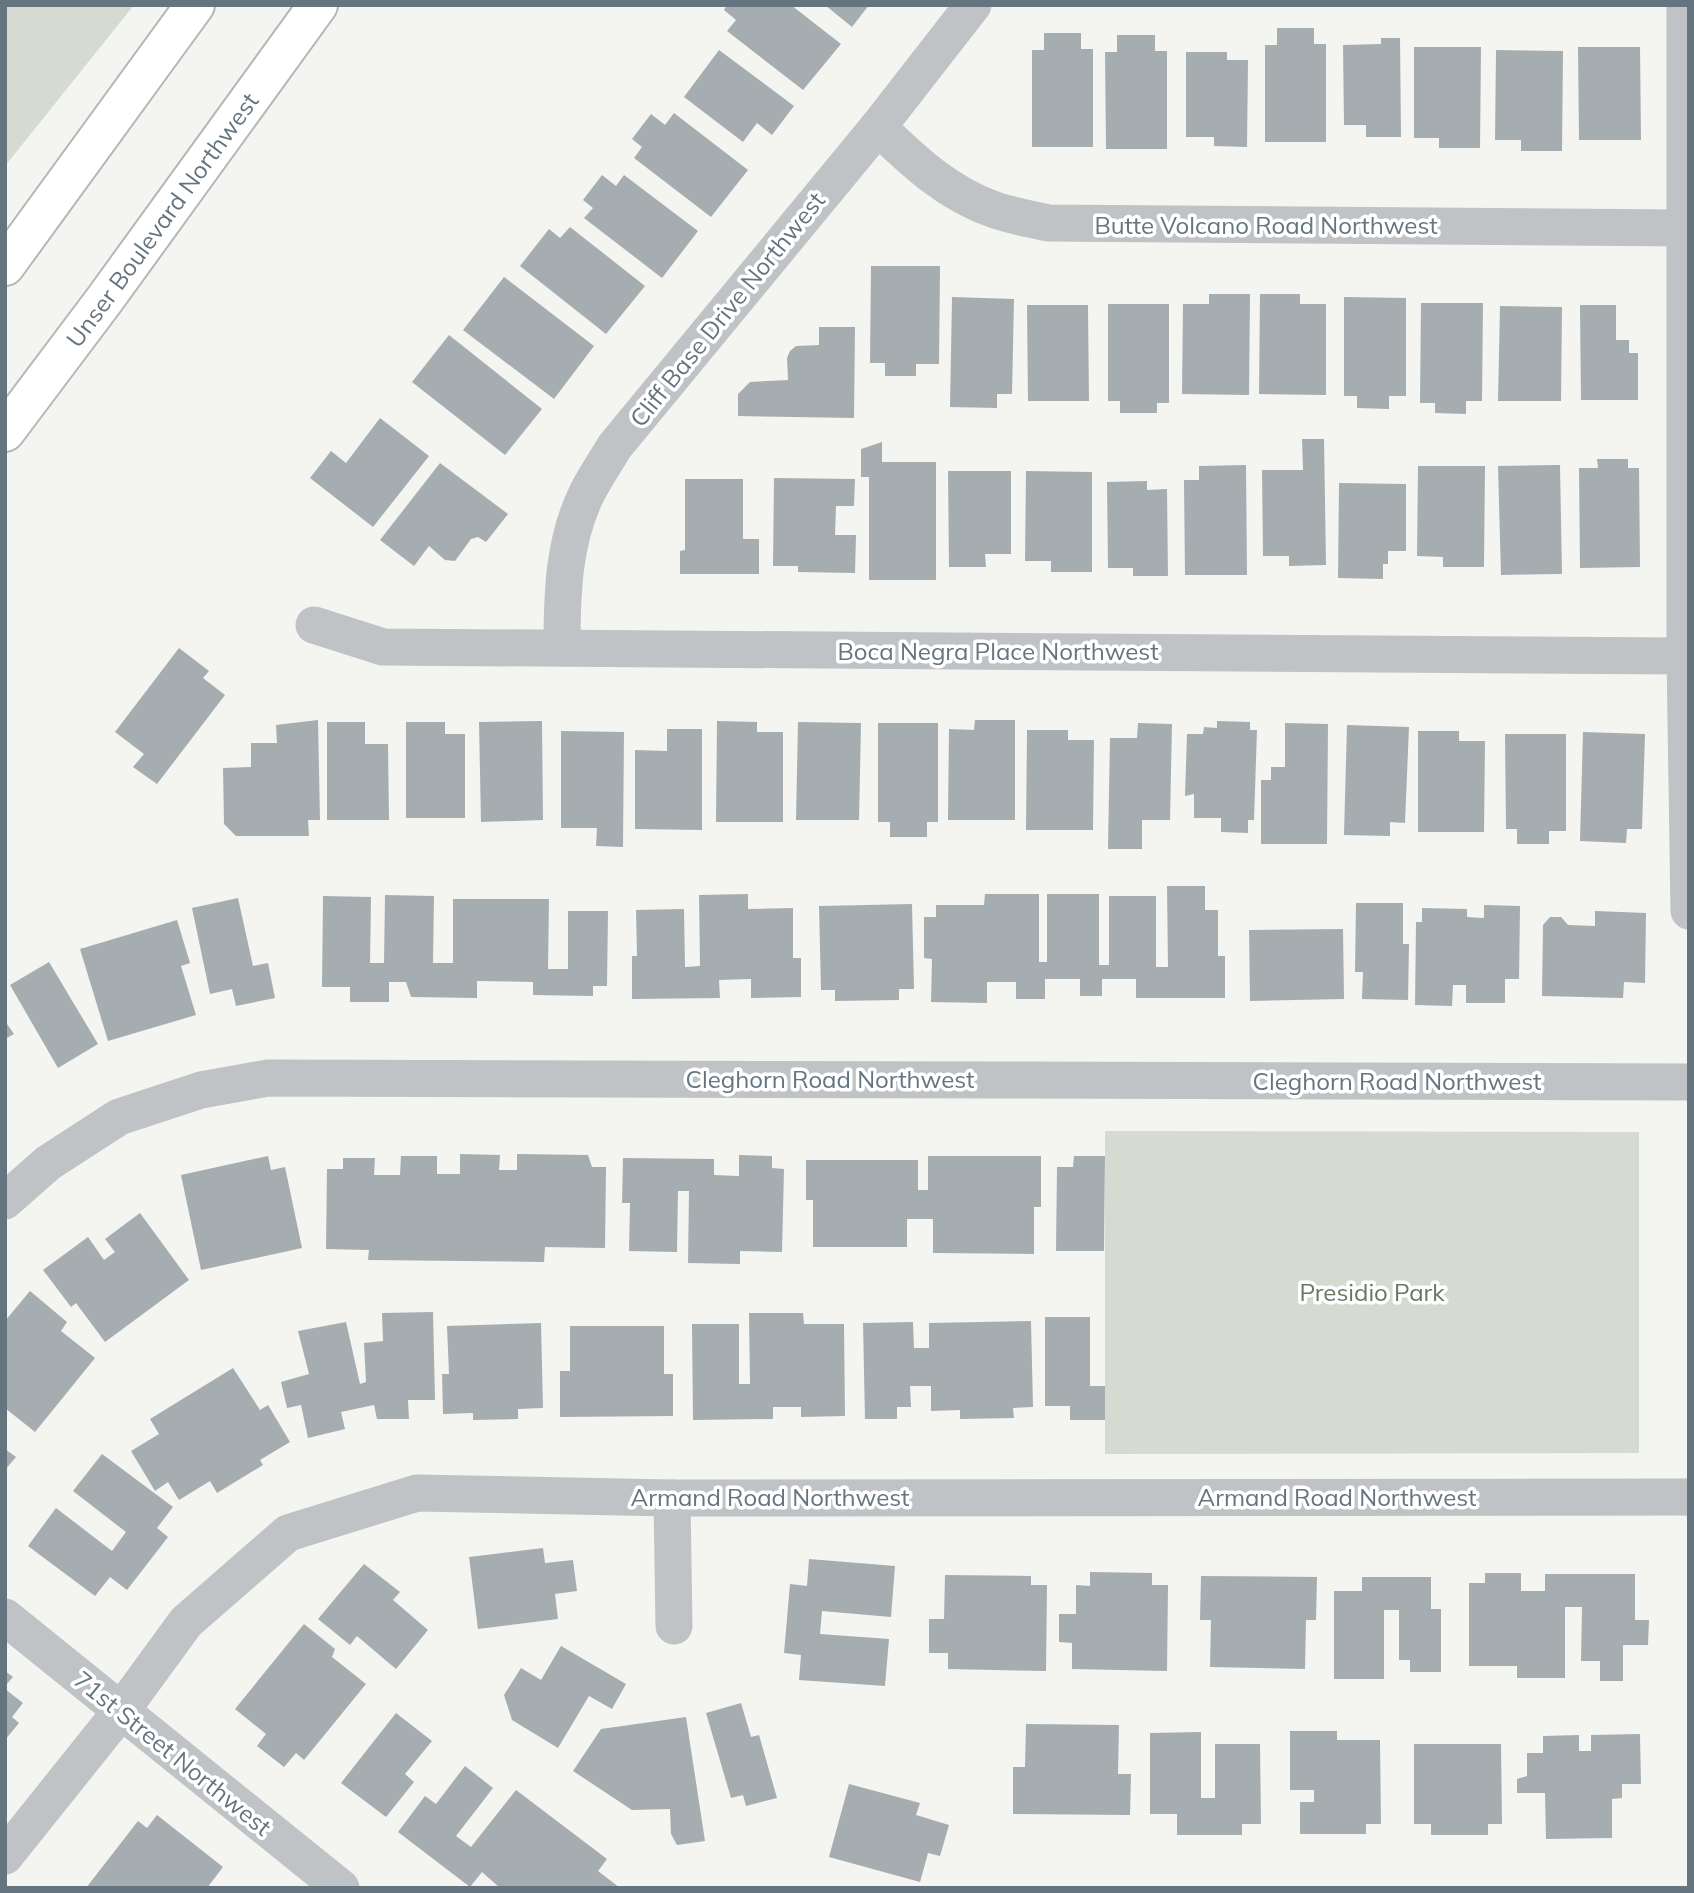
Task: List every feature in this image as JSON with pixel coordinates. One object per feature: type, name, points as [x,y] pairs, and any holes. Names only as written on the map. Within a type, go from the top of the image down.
[{"type":"main road","points":[[5,266],[195,5]]},
{"type":"main road","name":"Unser Boulevard Northwest","points":[[5,432],[318,5]]},
{"type":"street","name":"Cliff Base Drive Northwest","points":[[562,648],[562,587],[571,540],[586,494],[615,446],[878,127],[973,5]]},
{"type":"street","points":[[1685,5],[1685,656],[1689,911]]},
{"type":"street","name":"Butte Volcano Road Northwest","points":[[878,127],[921,168],[956,192],[996,211],[1048,223],[1685,228]]},
{"type":"street","name":"Boca Negra Place Northwest","points":[[314,625],[383,647],[1685,656]]},
{"type":"street","name":"Cleghorn Road Northwest","points":[[5,1201],[48,1163],[119,1117],[201,1090],[268,1078],[1689,1082]]},
{"type":"street","name":"Armand Road Northwest","points":[[5,1856],[121,1711],[186,1622],[288,1533],[417,1493],[672,1498],[1689,1497]]},
{"type":"street","points":[[672,1498],[674,1626]]},
{"type":"street","name":"71st Street Northwest","points":[[5,1617],[341,1888]]},
{"type":"green space","points":[[5,5],[134,5],[5,166]]},
{"type":"green space","name":"Presidio Park","points":[[1105,1131],[1639,1132],[1639,1453],[1105,1454]]},
{"type":"building","points":[[727,5],[791,5],[841,44],[803,90],[727,31],[736,20],[724,10]]},
{"type":"building","points":[[825,5],[869,5],[852,27]]},
{"type":"building","points":[[1277,28],[1314,28],[1314,44],[1326,44],[1326,142],[1265,142],[1265,45],[1277,45]]},
{"type":"building","points":[[1044,33],[1081,33],[1081,49],[1093,49],[1093,147],[1032,147],[1032,50],[1044,50]]},
{"type":"building","points":[[1117,35],[1155,35],[1155,51],[1167,51],[1167,149],[1106,149],[1105,52],[1117,52]]},
{"type":"building","points":[[1381,38],[1400,38],[1401,137],[1366,137],[1366,125],[1344,125],[1343,45],[1381,44]]},
{"type":"building","points":[[1414,47],[1481,47],[1480,148],[1439,148],[1439,138],[1414,138]]},
{"type":"building","points":[[1578,47],[1640,47],[1641,140],[1579,140]]},
{"type":"building","points":[[719,50],[794,106],[772,135],[757,123],[743,142],[684,97]]},
{"type":"building","points":[[1496,50],[1563,51],[1562,151],[1521,151],[1521,140],[1495,140]]},
{"type":"building","points":[[1186,52],[1227,52],[1227,60],[1248,60],[1247,147],[1214,146],[1214,137],[1186,137]]},
{"type":"building","points":[[674,113],[748,170],[711,217],[634,158],[642,147],[632,139],[651,114],[665,125]]},
{"type":"building","points":[[602,175],[616,186],[624,175],[698,231],[662,278],[584,218],[593,208],[583,200]]},
{"type":"building","points":[[570,227],[645,286],[606,334],[520,266],[549,229],[560,238]]},
{"type":"building","points":[[871,266],[940,266],[939,364],[916,364],[916,376],[885,376],[885,363],[870,363]]},
{"type":"building","points":[[504,277],[594,346],[554,399],[463,330]]},
{"type":"building","points":[[1209,294],[1250,294],[1249,395],[1182,394],[1183,304],[1209,304]]},
{"type":"building","points":[[1260,294],[1300,294],[1300,304],[1326,304],[1326,395],[1259,394]]},
{"type":"building","points":[[952,297],[1014,299],[1012,394],[997,394],[997,408],[950,407]]},
{"type":"building","points":[[1344,297],[1406,298],[1406,396],[1389,396],[1389,409],[1357,408],[1357,396],[1344,396]]},
{"type":"building","points":[[1421,303],[1483,303],[1482,401],[1466,401],[1466,414],[1435,413],[1435,403],[1420,403]]},
{"type":"building","points":[[1108,304],[1169,304],[1169,403],[1157,403],[1157,413],[1120,413],[1120,401],[1108,401]]},
{"type":"building","points":[[1027,305],[1088,305],[1089,401],[1028,401]]},
{"type":"building","points":[[1580,305],[1616,305],[1616,340],[1629,340],[1629,353],[1638,353],[1638,400],[1581,400]]},
{"type":"building","points":[[1500,306],[1562,307],[1561,401],[1498,401]]},
{"type":"building","points":[[819,327],[855,327],[854,418],[738,416],[738,394],[750,382],[788,380],[787,358],[790,351],[796,346],[819,345]]},
{"type":"building","points":[[449,335],[542,409],[505,455],[412,382]]},
{"type":"building","points":[[380,418],[429,456],[373,527],[310,478],[331,451],[346,463]]},
{"type":"building","points":[[1302,439],[1324,439],[1326,565],[1289,566],[1289,556],[1263,556],[1262,470],[1303,470]]},
{"type":"building","points":[[882,442],[882,462],[936,462],[936,580],[869,580],[869,477],[861,477],[861,449]]},
{"type":"building","points":[[1597,459],[1628,459],[1628,468],[1639,468],[1640,567],[1580,568],[1579,468],[1598,468]]},
{"type":"building","points":[[440,463],[508,514],[486,542],[478,537],[471,539],[455,561],[445,560],[429,546],[414,566],[380,540]]},
{"type":"building","points":[[1246,465],[1247,575],[1185,575],[1184,480],[1199,480],[1199,466]]},
{"type":"building","points":[[1560,465],[1562,574],[1501,575],[1498,466]]},
{"type":"building","points":[[1418,466],[1485,466],[1484,567],[1443,567],[1443,557],[1417,556]]},
{"type":"building","points":[[948,471],[1011,471],[1011,554],[985,554],[986,567],[949,567]]},
{"type":"building","points":[[1026,471],[1092,472],[1092,572],[1051,572],[1051,561],[1025,561]]},
{"type":"building","points":[[774,478],[855,479],[854,506],[836,506],[835,535],[856,535],[855,573],[798,572],[798,566],[773,566]]},
{"type":"building","points":[[685,479],[743,479],[743,539],[759,539],[759,574],[680,574],[680,551],[685,550]]},
{"type":"building","points":[[1147,481],[1147,490],[1167,489],[1168,576],[1133,576],[1133,568],[1108,568],[1107,482]]},
{"type":"building","points":[[1339,483],[1406,484],[1406,551],[1388,551],[1388,564],[1383,564],[1383,579],[1338,578]]},
{"type":"building","points":[[179,648],[209,671],[203,678],[225,695],[157,784],[133,767],[144,754],[115,732]]},
{"type":"building","points":[[318,720],[320,820],[308,820],[309,836],[236,836],[224,824],[223,768],[251,767],[251,743],[277,743],[276,725]]},
{"type":"building","points":[[975,720],[1015,720],[1015,820],[948,820],[949,729],[974,730]]},
{"type":"building","points":[[542,721],[543,820],[481,822],[479,722]]},
{"type":"building","points":[[717,721],[757,722],[757,732],[783,732],[783,822],[716,822]]},
{"type":"building","points":[[1217,721],[1250,722],[1250,730],[1257,730],[1254,820],[1248,820],[1248,833],[1221,832],[1221,818],[1194,818],[1194,794],[1185,796],[1187,734],[1203,734],[1204,727],[1217,728]]},
{"type":"building","points":[[327,722],[365,722],[365,744],[388,744],[389,820],[327,820]]},
{"type":"building","points":[[406,722],[445,722],[445,734],[465,734],[465,818],[406,818]]},
{"type":"building","points":[[798,722],[861,723],[859,820],[796,820]]},
{"type":"building","points":[[878,723],[938,723],[938,822],[927,822],[927,837],[890,837],[890,822],[878,822]]},
{"type":"building","points":[[1138,723],[1172,724],[1170,820],[1142,820],[1142,849],[1108,849],[1110,738],[1137,738]]},
{"type":"building","points":[[1285,723],[1328,724],[1327,844],[1261,844],[1261,780],[1271,780],[1271,767],[1285,767]]},
{"type":"building","points":[[1347,725],[1409,727],[1405,823],[1390,822],[1390,836],[1344,835]]},
{"type":"building","points":[[667,729],[702,729],[702,830],[635,829],[635,750],[667,751]]},
{"type":"building","points":[[1027,730],[1068,730],[1068,740],[1094,740],[1093,830],[1026,830]]},
{"type":"building","points":[[561,731],[624,732],[623,847],[596,846],[597,828],[561,828]]},
{"type":"building","points":[[1418,731],[1459,731],[1459,741],[1485,741],[1484,832],[1418,832]]},
{"type":"building","points":[[1583,732],[1645,734],[1642,829],[1627,829],[1626,843],[1580,841]]},
{"type":"building","points":[[1505,734],[1566,734],[1566,831],[1549,831],[1549,844],[1517,844],[1517,829],[1506,829]]},
{"type":"building","points":[[1167,886],[1205,886],[1205,910],[1218,910],[1218,956],[1225,956],[1225,998],[1136,998],[1136,979],[1102,979],[1102,996],[1080,996],[1080,979],[1045,979],[1045,999],[1016,999],[1016,982],[987,982],[987,1003],[931,1002],[932,959],[924,958],[924,917],[936,917],[936,905],[984,905],[985,894],[1039,894],[1039,962],[1047,962],[1047,894],[1099,894],[1099,965],[1109,965],[1109,896],[1156,896],[1156,967],[1168,967]]},
{"type":"building","points":[[748,894],[748,909],[793,908],[793,958],[801,958],[801,997],[751,998],[751,979],[719,980],[720,998],[632,999],[632,956],[637,956],[636,910],[684,909],[685,967],[700,966],[699,895]]},
{"type":"building","points":[[385,895],[434,896],[433,963],[453,963],[453,899],[549,899],[548,969],[568,969],[568,911],[608,911],[607,986],[593,986],[593,996],[533,995],[533,982],[477,981],[477,998],[411,997],[406,982],[389,982],[389,1002],[350,1002],[350,987],[322,987],[323,896],[371,897],[370,963],[384,963]]},
{"type":"building","points":[[238,898],[253,966],[268,963],[275,998],[236,1006],[232,989],[210,994],[192,908]]},
{"type":"building","points":[[1356,903],[1403,903],[1403,944],[1409,944],[1408,1000],[1362,999],[1363,972],[1355,972]]},
{"type":"building","points":[[912,904],[914,989],[899,989],[899,1000],[835,1001],[835,990],[821,990],[819,906]]},
{"type":"building","points":[[1484,905],[1520,906],[1519,979],[1505,979],[1505,1003],[1466,1003],[1466,985],[1453,985],[1452,1006],[1415,1005],[1416,922],[1422,922],[1422,908],[1467,909],[1467,917],[1484,918]]},
{"type":"building","points":[[1595,911],[1646,913],[1645,983],[1624,982],[1623,998],[1542,996],[1543,925],[1550,917],[1561,917],[1568,925],[1595,926]]},
{"type":"building","points":[[177,920],[190,963],[181,966],[196,1015],[108,1041],[80,949]]},
{"type":"building","points":[[1343,929],[1344,999],[1250,1001],[1249,930]]},
{"type":"building","points":[[49,962],[98,1044],[58,1068],[10,985]]},
{"type":"building","points":[[5,1021],[14,1034],[5,1039]]},
{"type":"building","points":[[460,1154],[500,1155],[499,1170],[517,1170],[517,1154],[588,1155],[592,1167],[606,1167],[605,1248],[545,1247],[544,1262],[368,1260],[369,1250],[326,1249],[327,1169],[343,1169],[343,1158],[375,1158],[374,1175],[400,1175],[401,1156],[437,1156],[437,1174],[460,1174]]},
{"type":"building","points":[[739,1155],[772,1156],[772,1168],[784,1169],[782,1252],[740,1251],[740,1264],[688,1263],[689,1191],[678,1191],[677,1252],[629,1251],[630,1203],[622,1203],[623,1158],[714,1159],[714,1175],[739,1176]]},
{"type":"building","points":[[268,1156],[271,1170],[285,1167],[302,1248],[201,1270],[181,1175]]},
{"type":"building","points":[[928,1156],[1041,1156],[1041,1207],[1034,1207],[1034,1254],[933,1253],[933,1219],[907,1219],[907,1247],[813,1247],[813,1200],[806,1200],[806,1160],[918,1160],[918,1190],[928,1190]]},
{"type":"building","points":[[1074,1156],[1105,1156],[1104,1251],[1056,1251],[1057,1167],[1073,1167]]},
{"type":"building","points":[[140,1213],[189,1280],[105,1342],[76,1303],[71,1307],[43,1270],[88,1237],[104,1260],[115,1252],[105,1239]]},
{"type":"building","points":[[30,1291],[67,1322],[61,1331],[95,1358],[35,1432],[5,1408],[5,1321]]},
{"type":"building","points":[[433,1312],[435,1400],[408,1400],[409,1419],[377,1419],[374,1405],[341,1412],[345,1429],[308,1438],[301,1405],[287,1408],[281,1382],[309,1374],[298,1331],[346,1322],[360,1384],[366,1382],[364,1343],[383,1341],[382,1313]]},
{"type":"building","points":[[749,1313],[803,1313],[804,1324],[844,1324],[845,1416],[801,1417],[801,1407],[773,1407],[773,1419],[693,1420],[692,1324],[739,1324],[739,1384],[750,1384]]},
{"type":"building","points":[[1045,1317],[1090,1317],[1090,1386],[1105,1386],[1105,1420],[1070,1420],[1070,1406],[1045,1406]]},
{"type":"building","points":[[1031,1321],[1033,1407],[1013,1408],[1014,1418],[960,1419],[960,1410],[931,1411],[931,1386],[910,1386],[911,1407],[897,1407],[897,1419],[865,1419],[863,1323],[913,1322],[914,1348],[929,1348],[929,1323]]},
{"type":"building","points":[[541,1323],[543,1408],[518,1409],[518,1419],[473,1420],[473,1413],[443,1414],[442,1374],[449,1374],[447,1326]]},
{"type":"building","points":[[570,1326],[664,1326],[664,1374],[673,1374],[673,1416],[560,1417],[560,1371],[570,1371]]},
{"type":"building","points":[[233,1368],[260,1410],[268,1405],[290,1442],[260,1460],[263,1465],[217,1493],[210,1481],[179,1500],[168,1482],[155,1491],[131,1451],[159,1434],[150,1419]]},
{"type":"building","points":[[5,1449],[16,1457],[5,1470]]},
{"type":"building","points":[[102,1454],[173,1507],[157,1528],[168,1537],[127,1590],[110,1577],[95,1596],[28,1546],[56,1508],[112,1551],[126,1532],[73,1491]]},
{"type":"building","points":[[543,1548],[545,1563],[573,1560],[577,1591],[555,1594],[558,1619],[478,1629],[469,1557]]},
{"type":"building","points":[[809,1559],[895,1566],[891,1617],[822,1611],[820,1634],[889,1639],[885,1686],[799,1680],[801,1655],[784,1653],[790,1584],[807,1586]]},
{"type":"building","points":[[364,1564],[400,1592],[393,1600],[428,1630],[396,1669],[357,1636],[350,1645],[318,1619]]},
{"type":"building","points":[[1090,1572],[1152,1573],[1152,1585],[1168,1585],[1167,1671],[1072,1669],[1072,1643],[1059,1642],[1059,1614],[1076,1614],[1076,1585],[1090,1586]]},
{"type":"building","points":[[1485,1573],[1521,1573],[1521,1591],[1545,1591],[1545,1574],[1635,1574],[1635,1620],[1649,1620],[1648,1645],[1623,1645],[1623,1681],[1600,1681],[1600,1661],[1581,1661],[1582,1607],[1565,1607],[1565,1678],[1517,1678],[1517,1666],[1469,1666],[1469,1583],[1485,1583]]},
{"type":"building","points":[[945,1575],[1031,1576],[1031,1585],[1047,1585],[1046,1671],[948,1669],[948,1653],[929,1653],[929,1619],[944,1619]]},
{"type":"building","points":[[1201,1576],[1317,1577],[1316,1620],[1306,1620],[1305,1669],[1210,1667],[1211,1620],[1200,1620]]},
{"type":"building","points":[[1362,1577],[1431,1577],[1431,1609],[1441,1609],[1441,1672],[1410,1672],[1410,1660],[1399,1660],[1399,1610],[1384,1610],[1384,1679],[1334,1679],[1334,1591],[1362,1591]]},
{"type":"building","points":[[304,1624],[335,1649],[332,1657],[366,1684],[304,1760],[296,1753],[284,1767],[257,1746],[266,1734],[235,1709]]},
{"type":"building","points":[[561,1646],[626,1684],[612,1709],[589,1696],[558,1748],[512,1720],[504,1695],[521,1668],[541,1680]]},
{"type":"building","points":[[5,1671],[13,1677],[5,1686]]},
{"type":"building","points":[[5,1689],[23,1703],[12,1717],[19,1723],[5,1740]]},
{"type":"building","points":[[741,1703],[751,1737],[759,1735],[777,1798],[746,1806],[743,1795],[731,1798],[706,1713]]},
{"type":"building","points":[[396,1713],[432,1741],[405,1774],[414,1782],[386,1817],[341,1783]]},
{"type":"building","points":[[686,1717],[705,1841],[677,1845],[671,1834],[670,1809],[632,1810],[573,1771],[601,1729]]},
{"type":"building","points":[[1026,1724],[1119,1725],[1118,1774],[1131,1774],[1130,1815],[1013,1814],[1013,1767],[1025,1767]]},
{"type":"building","points":[[1290,1731],[1337,1731],[1337,1740],[1380,1740],[1381,1824],[1366,1824],[1366,1834],[1300,1834],[1300,1802],[1314,1802],[1314,1790],[1290,1790]]},
{"type":"building","points":[[1201,1732],[1201,1798],[1215,1798],[1215,1744],[1260,1744],[1261,1824],[1242,1824],[1242,1835],[1177,1835],[1177,1814],[1150,1814],[1150,1733]]},
{"type":"building","points":[[1640,1734],[1641,1784],[1622,1784],[1622,1798],[1612,1799],[1612,1838],[1546,1839],[1545,1793],[1517,1793],[1517,1779],[1527,1776],[1527,1753],[1543,1753],[1543,1736],[1579,1735],[1579,1751],[1591,1751],[1591,1735]]},
{"type":"building","points":[[1414,1744],[1501,1744],[1502,1824],[1488,1824],[1488,1835],[1431,1835],[1431,1824],[1414,1824]]},
{"type":"building","points":[[465,1766],[493,1788],[456,1836],[471,1847],[516,1790],[607,1859],[598,1871],[620,1888],[500,1888],[482,1872],[470,1887],[398,1832],[425,1796],[436,1804]]},
{"type":"building","points":[[849,1784],[920,1803],[916,1815],[949,1825],[940,1856],[928,1853],[920,1882],[829,1857]]},
{"type":"building","points":[[157,1815],[223,1867],[207,1888],[86,1888],[138,1821],[147,1828]]}]
